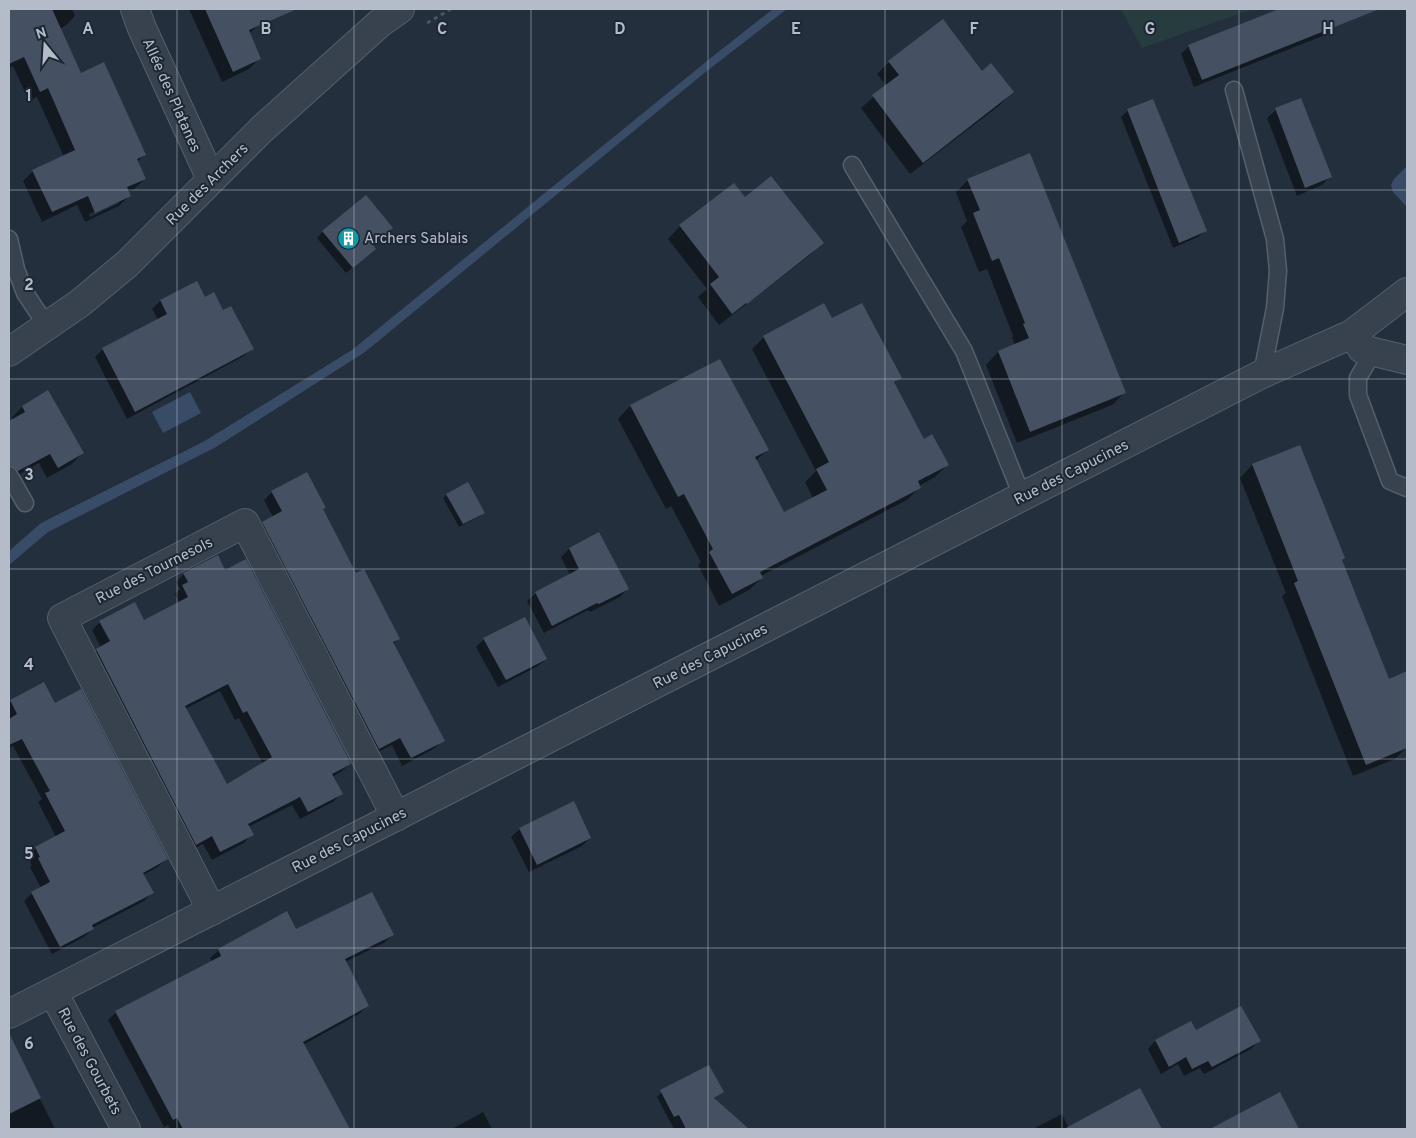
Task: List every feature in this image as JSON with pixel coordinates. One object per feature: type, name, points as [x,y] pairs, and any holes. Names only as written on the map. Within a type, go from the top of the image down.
[{"type":"street","name":"Allée des Platanes","points":[[135,9],[210,179]]},
{"type":"street","name":"Rue des Archers","points":[[9,352],[80,303],[127,264],[262,129],[380,23],[400,9]]},
{"type":"street","name":"Rue des Capucines","points":[[9,1014],[1262,374],[1352,334],[1407,292]]},
{"type":"street","points":[[1352,334],[1362,349],[1407,360]]},
{"type":"street","name":"Rue des Tournesols","points":[[212,911],[62,618],[245,523],[396,816]]},
{"type":"street","name":"Rue des Gourbets","points":[[53,992],[126,1129]]},
{"type":"lane","points":[[1234,90],[1275,239],[1278,271],[1275,308],[1262,374]]},
{"type":"lane","points":[[852,165],[964,351],[1022,496]]},
{"type":"lane","points":[[9,239],[16,269],[25,293],[47,326]]},
{"type":"lane","points":[[1373,352],[1358,378],[1358,395],[1390,481],[1407,488]]},
{"type":"lane","points":[[9,475],[25,503]]},
{"type":"green space","points":[[1121,9],[1253,9],[1142,48]]},
{"type":"water","points":[[773,9],[787,9],[703,74],[365,352],[216,447],[48,532],[9,565],[9,551],[41,523],[203,442],[352,350]]},
{"type":"water","points":[[1407,166],[1407,207],[1393,192],[1391,185],[1394,179]]},
{"type":"water","points":[[190,392],[201,413],[163,433],[152,412]]},
{"type":"building","points":[[9,9],[52,9],[81,73],[104,62],[146,155],[137,159],[146,179],[127,187],[131,196],[95,213],[88,196],[52,212],[32,170],[75,150],[48,88],[40,92],[24,57],[9,64]]},
{"type":"building","points":[[205,9],[297,9],[249,30],[261,59],[233,72]]},
{"type":"building","points":[[1279,9],[1377,10],[1202,80],[1188,45]]},
{"type":"building","points":[[943,19],[982,71],[991,63],[1014,92],[923,163],[872,95],[899,75],[888,61]]},
{"type":"building","points":[[1301,98],[1332,177],[1305,188],[1275,108]]},
{"type":"building","points":[[1153,99],[1207,231],[1179,243],[1127,109]]},
{"type":"building","points":[[1030,153],[1126,393],[1030,432],[998,351],[1029,338],[1023,324],[1025,323],[999,258],[992,261],[973,213],[980,210],[967,179]]},
{"type":"building","points":[[771,176],[824,243],[732,314],[710,284],[719,277],[679,225],[734,183],[745,197]]},
{"type":"building","points":[[366,195],[393,228],[373,245],[376,249],[353,268],[322,231]]},
{"type":"building","points":[[197,281],[205,297],[214,292],[223,310],[231,306],[254,349],[135,412],[102,348],[167,314],[160,300]]},
{"type":"building","points":[[824,303],[832,318],[862,303],[902,378],[894,382],[924,439],[932,434],[949,465],[918,481],[921,488],[760,572],[763,578],[732,594],[709,552],[713,549],[684,494],[678,497],[630,405],[720,359],[769,450],[755,457],[784,512],[827,490],[816,469],[829,462],[763,336]]},
{"type":"building","points":[[48,390],[84,453],[58,468],[50,454],[18,471],[9,465],[9,421],[25,412],[22,406]]},
{"type":"building","points":[[1300,445],[1345,558],[1342,560],[1389,679],[1407,671],[1407,748],[1366,765],[1294,583],[1298,581],[1252,464]]},
{"type":"building","points":[[307,472],[326,508],[323,509],[356,573],[364,569],[400,639],[393,642],[445,741],[411,758],[400,738],[379,749],[262,522],[282,511],[271,491]]},
{"type":"building","points":[[468,482],[485,513],[463,524],[446,494]]},
{"type":"building","points":[[599,532],[629,589],[552,626],[535,592],[579,569],[569,548]]},
{"type":"building","points":[[218,555],[225,570],[246,559],[351,764],[332,774],[343,794],[308,812],[300,797],[248,824],[254,835],[220,852],[212,836],[196,845],[96,649],[110,641],[99,621],[135,602],[144,620],[188,597],[182,585],[188,582],[183,573]],"holes":[[[228,684],[243,713],[247,711],[272,757],[227,784],[185,706]]]},
{"type":"building","points":[[525,617],[547,659],[506,680],[483,638]]},
{"type":"building","points":[[44,682],[55,703],[81,689],[168,859],[143,873],[154,893],[92,925],[94,929],[60,947],[31,892],[50,882],[38,858],[40,857],[35,847],[65,831],[45,793],[50,791],[22,739],[9,745],[9,719],[17,714],[10,700]]},
{"type":"building","points":[[574,801],[591,838],[537,865],[519,828]]},
{"type":"building","points":[[372,892],[394,935],[345,959],[369,1006],[303,1042],[350,1129],[183,1129],[177,1118],[173,1120],[115,1011],[221,956],[218,949],[287,911],[296,929]]},
{"type":"building","points":[[1241,1006],[1261,1041],[1212,1067],[1208,1061],[1192,1069],[1186,1057],[1169,1067],[1155,1040],[1191,1021],[1196,1030]]},
{"type":"building","points":[[9,1033],[41,1098],[9,1114]]},
{"type":"building","points":[[709,1065],[724,1092],[714,1098],[749,1129],[686,1129],[679,1115],[674,1117],[660,1090]]},
{"type":"building","points":[[1140,1088],[1162,1129],[1064,1129]]},
{"type":"building","points":[[1280,1092],[1299,1129],[1210,1129]]},
{"type":"place","name":"Archers Sablais","points":[[348,238]]}]
